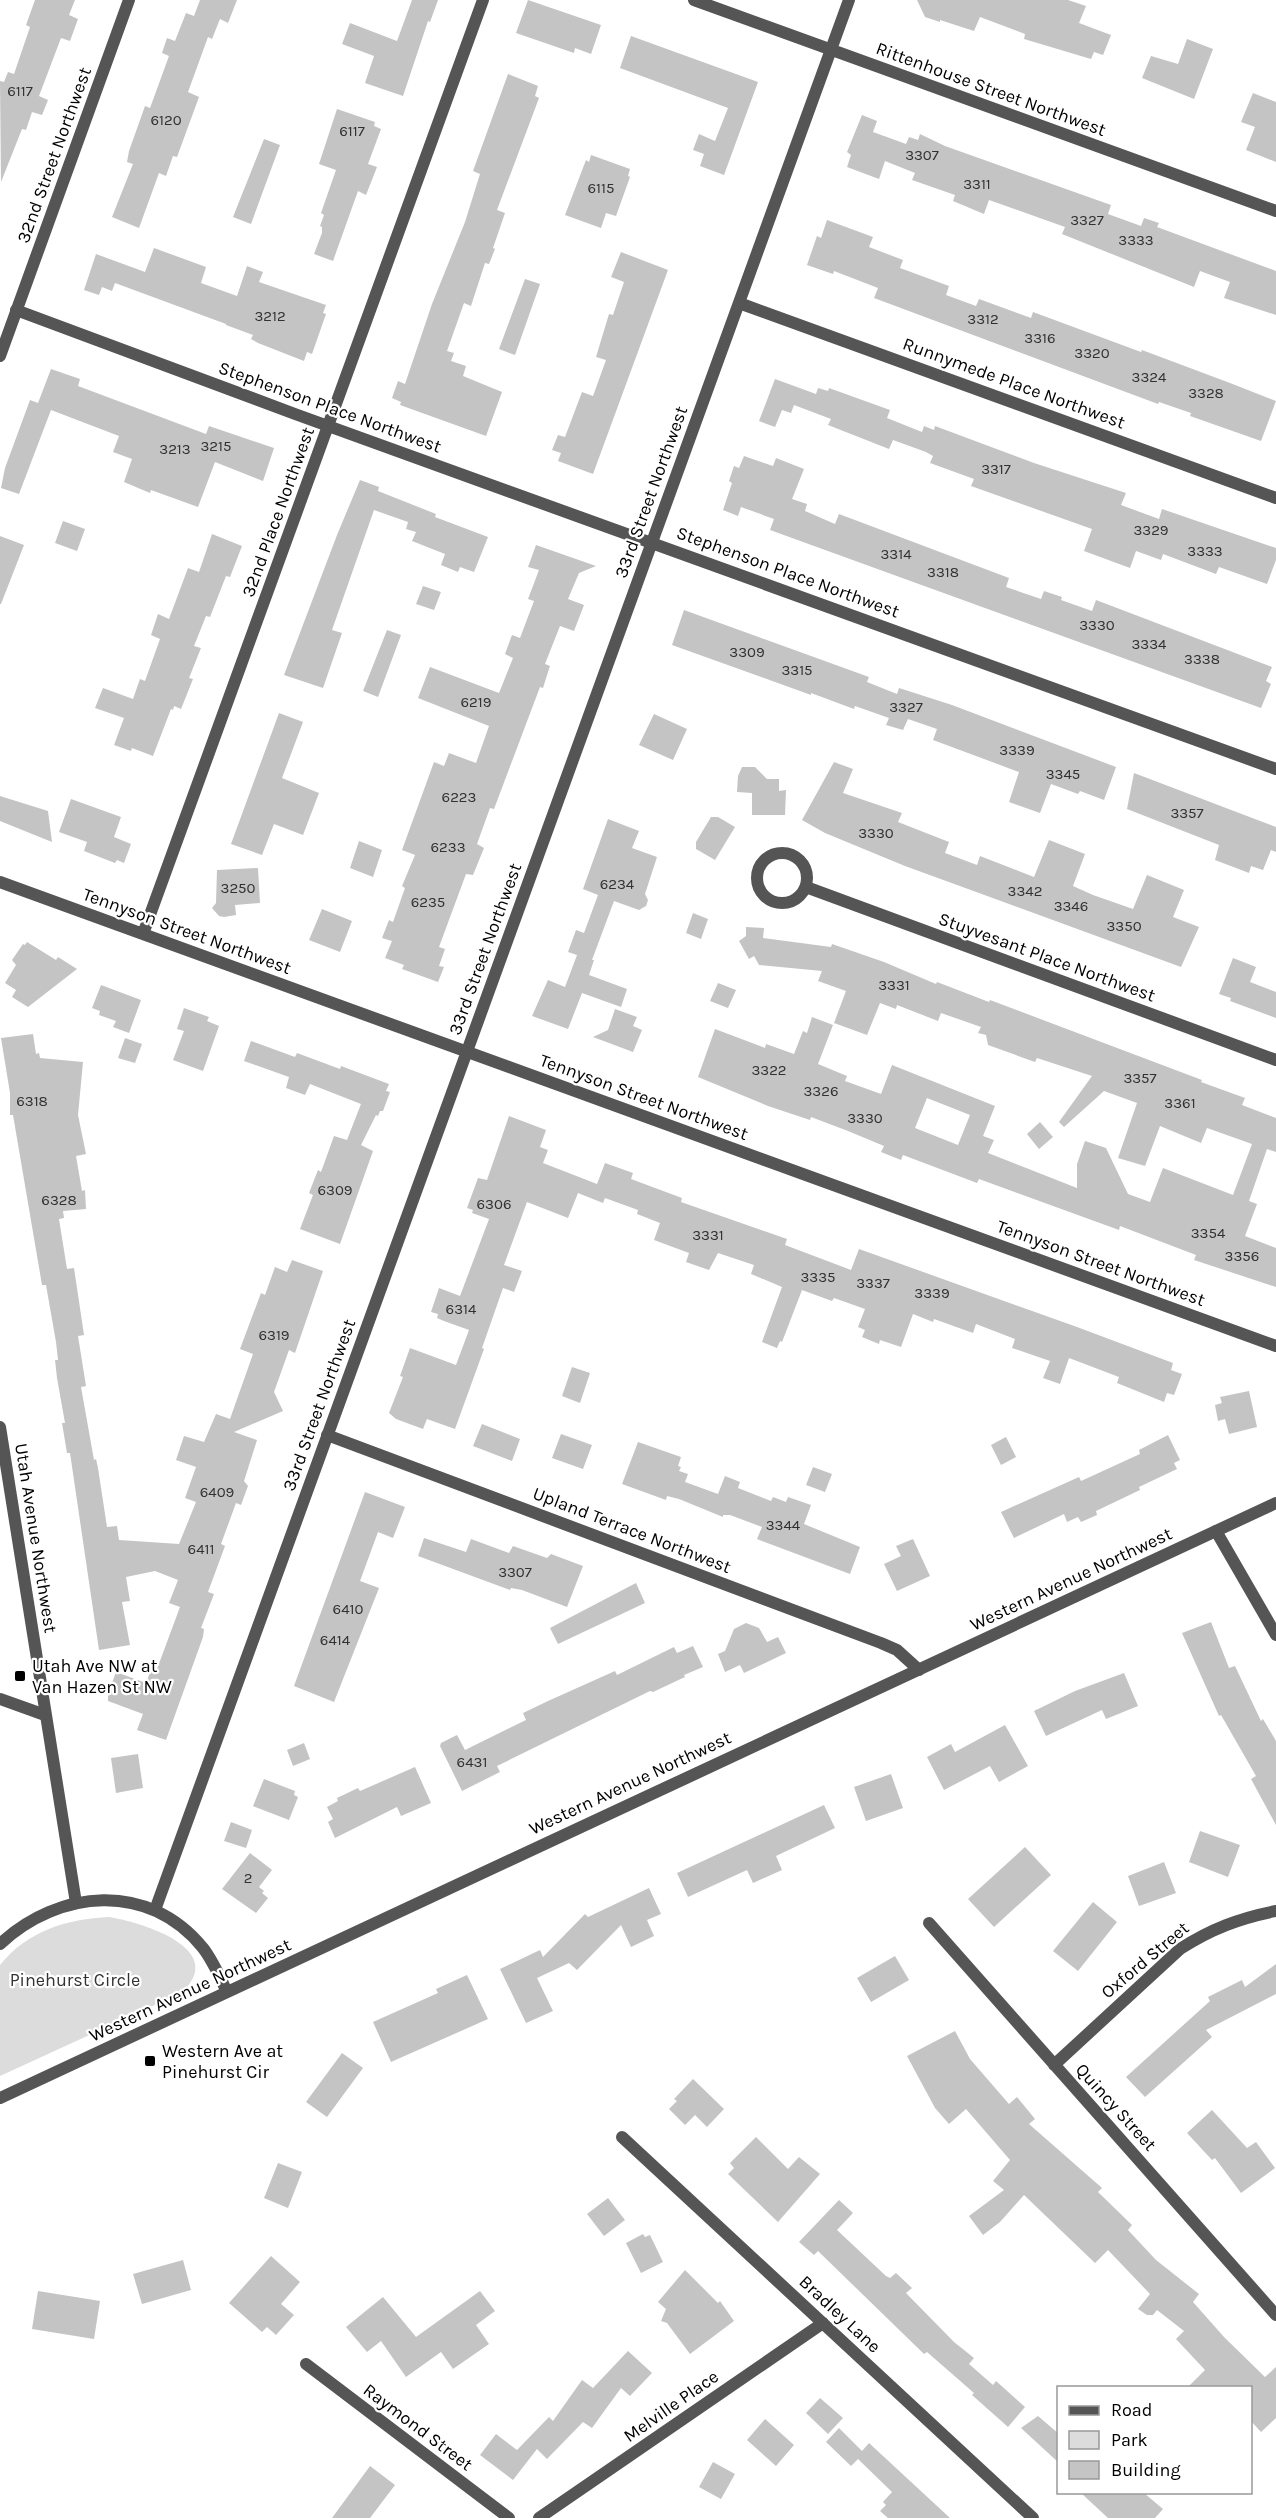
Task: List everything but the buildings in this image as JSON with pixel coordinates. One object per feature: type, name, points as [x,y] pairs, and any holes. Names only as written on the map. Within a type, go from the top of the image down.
[{"type":"street","name":"32nd Street Northwest","points":[[0,356],[129,0]]},
{"type":"street","name":"32nd Place Northwest","points":[[143,934],[483,0]]},
{"type":"street","name":"Rittenhouse Street Northwest","points":[[694,0],[1276,211]]},
{"type":"street","name":"33rd Street Northwest","points":[[155,1910],[849,0]]},
{"type":"street","name":"Runnymede Place Northwest","points":[[739,303],[1276,498]]},
{"type":"street","name":"Stephenson Place Northwest","points":[[16,310],[329,426],[1276,769]]},
{"type":"street","points":[[780,853],[796,857],[807,871],[806,887],[801,894],[788,902],[773,901],[766,897],[758,883],[760,866],[765,859],[780,853]]},
{"type":"street","name":"Tennyson Street Northwest","points":[[0,882],[1276,1346]]},
{"type":"street","name":"Stuyvesant Place Northwest","points":[[806,887],[1276,1060]]},
{"type":"street","name":"Utah Avenue Northwest","points":[[0,1427],[76,1903]]},
{"type":"street","name":"Upland Terrace Northwest","points":[[327,1435],[881,1643],[897,1650],[918,1670]]},
{"type":"street","name":"Western Avenue Northwest","points":[[0,2098],[1276,1503]]},
{"type":"street","points":[[1216,1531],[1276,1635]]},
{"type":"street","points":[[0,1699],[45,1715]]},
{"type":"street","points":[[0,1944],[36,1918],[52,1910],[76,1903],[114,1900],[155,1910],[183,1929],[203,1948],[227,1992]]},
{"type":"street","name":"Oxford Street","points":[[1054,2065],[1180,1950],[1203,1934],[1226,1923],[1276,1911]]},
{"type":"street","name":"Quincy Street","points":[[928,1923],[1276,2315]]},
{"type":"street","name":"Bradley Lane","points":[[622,2137],[1033,2518]]},
{"type":"street","name":"Melville Place","points":[[540,2518],[823,2323]]},
{"type":"street","name":"Raymond Street","points":[[306,2364],[508,2518]]},
{"type":"green space","name":"Pinehurst Circle","points":[[109,1917],[141,1925],[175,1940],[188,1951],[195,1963],[193,1977],[181,1993],[0,2076],[0,1965],[11,1953],[35,1935],[63,1924]]},
{"type":"place","name":"Utah Ave NW at Van Hazen St NW","points":[[20,1676]]},
{"type":"place","name":"Western Ave at Pinehurst Cir","points":[[150,2061]]}]
